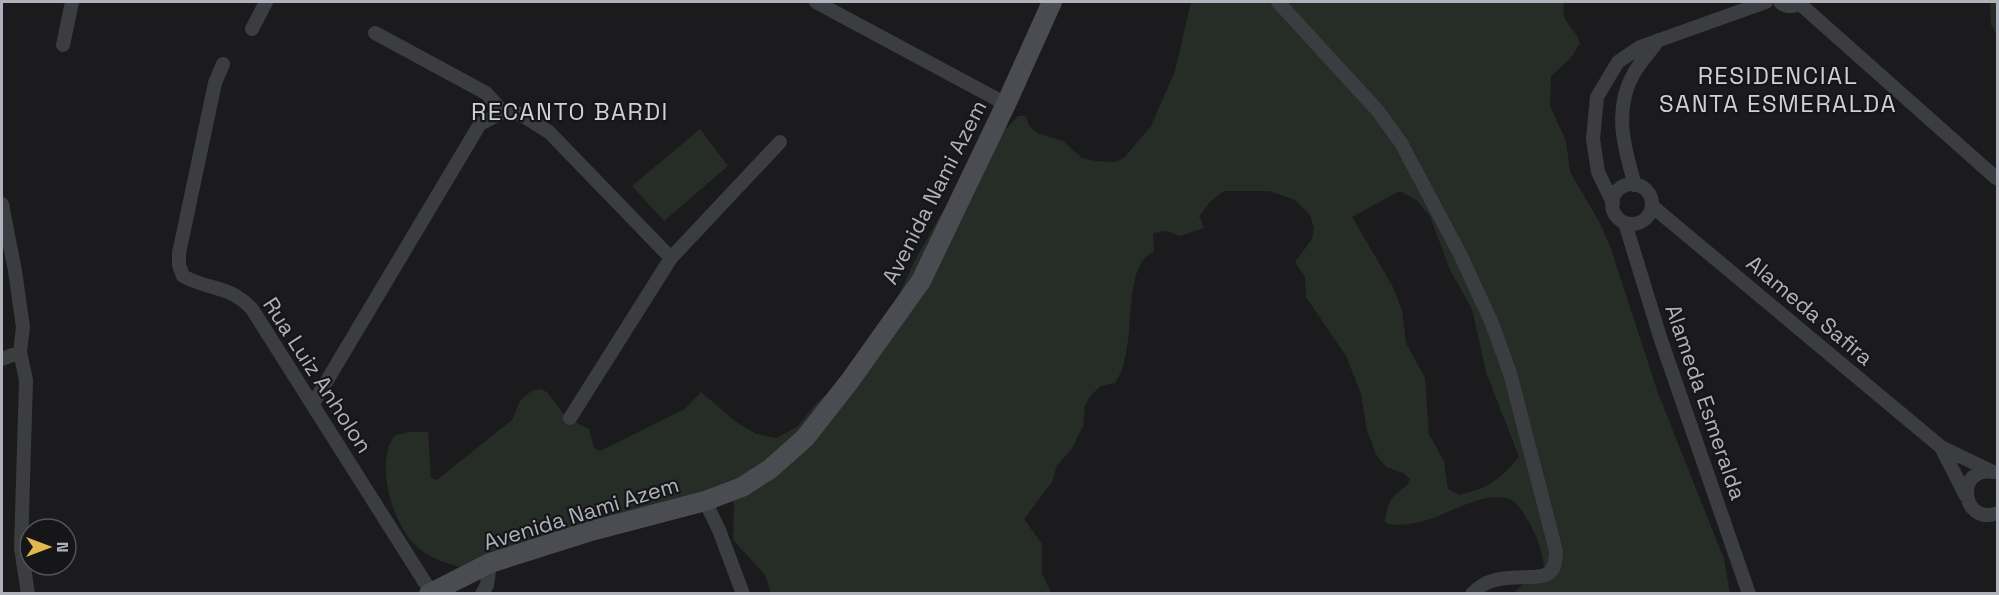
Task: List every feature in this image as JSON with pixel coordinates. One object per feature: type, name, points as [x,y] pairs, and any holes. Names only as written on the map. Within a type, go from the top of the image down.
[{"type":"street","points":[[63,45],[72,2]]},
{"type":"street","points":[[252,29],[266,2]]},
{"type":"street","points":[[816,2],[1006,104]]},
{"type":"street","name":"Avenida Nami Azem","points":[[430,593],[490,563],[591,531],[705,501],[742,487],[770,469],[805,438],[849,382],[921,281],[1052,2]]},
{"type":"street","points":[[1278,2],[1378,111],[1401,142],[1459,252],[1491,321],[1510,373],[1556,551],[1554,566],[1548,574],[1539,577],[1499,578],[1481,584],[1472,594]]},
{"type":"street","name":"Alameda Esmeralda","points":[[1748,590],[1662,340],[1625,223],[1616,214],[1598,172],[1593,139],[1597,97],[1618,62],[1640,47],[1766,2]]},
{"type":"street","points":[[1780,2],[1786,6],[1800,2],[1996,178]]},
{"type":"street","points":[[375,33],[486,93],[503,112]]},
{"type":"street","points":[[1635,185],[1624,147],[1622,114],[1633,74],[1659,40]]},
{"type":"street","name":"Rua Luiz Anholon","points":[[223,64],[218,74],[179,253],[179,265],[183,276],[196,283],[228,291],[241,297],[252,309],[430,593]]},
{"type":"street","points":[[313,404],[480,124],[503,112],[520,114],[549,132],[671,258]]},
{"type":"street","points":[[570,418],[671,258],[780,142]]},
{"type":"street","points":[[1613,203],[1617,191],[1622,188],[1635,185],[1645,189],[1649,194],[1652,206],[1647,217],[1637,223],[1625,223]]},
{"type":"street","points":[[2,204],[23,327],[20,352],[26,380],[21,548],[28,594]]},
{"type":"street","name":"Alameda Safira","points":[[1652,206],[1941,447],[1994,472]]},
{"type":"street","points":[[2,359],[20,352]]},
{"type":"street","name":"Alameda Safira","points":[[1941,447],[1973,509],[1978,513],[1996,515]]},
{"type":"street","name":"Alameda Safira","points":[[1966,496],[1966,489],[1973,477],[1985,471],[1994,472]]},
{"type":"street","points":[[705,501],[719,530],[743,594]]},
{"type":"street","points":[[482,594],[487,585],[490,563]]},
{"type":"street","points":[[1748,590],[1763,593]]},
{"type":"shaded area","points":[[1191,2],[1564,2],[1564,16],[1580,44],[1570,59],[1551,76],[1550,106],[1566,141],[1570,172],[1600,223],[1611,249],[1658,393],[1724,559],[1730,593],[1514,593],[1522,585],[1544,574],[1544,568],[1540,546],[1531,526],[1519,507],[1506,498],[1482,499],[1420,522],[1396,525],[1385,522],[1391,500],[1410,479],[1403,473],[1386,467],[1377,456],[1367,431],[1361,394],[1346,356],[1306,297],[1305,277],[1295,262],[1312,239],[1314,228],[1310,215],[1295,200],[1269,191],[1224,191],[1211,201],[1199,216],[1204,228],[1180,236],[1166,231],[1153,233],[1154,252],[1143,260],[1133,287],[1126,355],[1122,370],[1115,383],[1101,386],[1090,396],[1085,406],[1083,426],[1073,447],[1057,466],[1052,482],[1024,519],[1042,544],[1042,573],[1051,593],[771,593],[765,575],[733,540],[734,506],[729,488],[702,492],[465,569],[438,560],[426,553],[415,545],[399,522],[393,508],[386,477],[386,462],[394,436],[408,432],[428,432],[431,478],[437,480],[512,420],[520,401],[531,391],[540,389],[547,392],[566,417],[589,429],[594,448],[600,451],[685,409],[701,392],[735,421],[756,434],[777,438],[798,426],[815,405],[850,371],[892,309],[914,262],[940,216],[999,136],[1018,116],[1026,116],[1029,126],[1037,133],[1063,141],[1082,158],[1115,162],[1124,158],[1151,126],[1175,71]],"holes":[[[1400,191],[1416,200],[1430,216],[1450,270],[1472,309],[1486,372],[1519,457],[1493,482],[1459,495],[1448,489],[1444,461],[1429,434],[1425,378],[1406,343],[1402,310],[1392,285],[1352,217]]]},
{"type":"shaded area","points":[[1990,2],[1997,2],[1997,34],[1991,25]]},
{"type":"shaded area","points":[[700,129],[728,166],[664,221],[632,186]]},
{"type":"district","name":"RESIDENCIAL SANTA ESMERALDA","points":[[1778,89]]},
{"type":"district","name":"RECANTO BARDI","points":[[570,111]]}]
